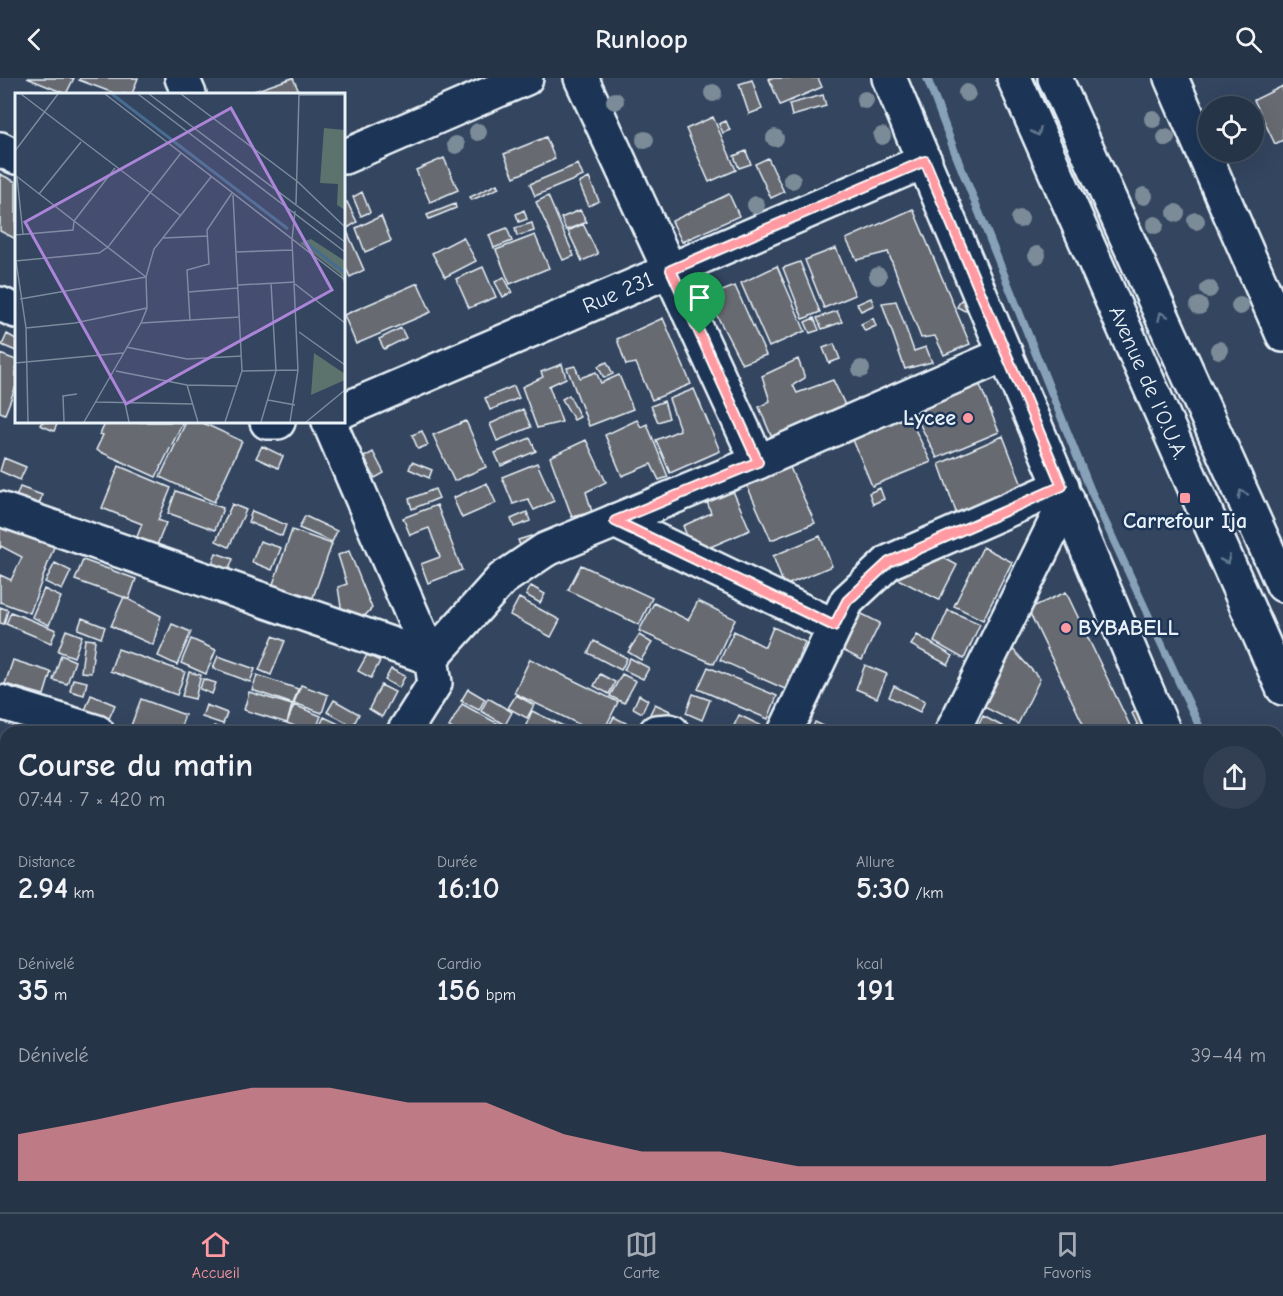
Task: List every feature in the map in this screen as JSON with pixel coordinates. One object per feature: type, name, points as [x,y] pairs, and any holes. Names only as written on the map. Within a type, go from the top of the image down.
[{"type":"main road","points":[[182,78],[189,93]]},
{"type":"main road","points":[[345,157],[526,78]]},
{"type":"main road","points":[[581,78],[758,462]]},
{"type":"main road","points":[[889,78],[1161,726]]},
{"type":"main road","name":"Avenue de l'O.U.A.","points":[[1014,78],[1283,688]]},
{"type":"main road","name":"Avenue de l'O.U.A.","points":[[1055,78],[1283,585]]},
{"type":"main road","points":[[1171,78],[1283,335]]},
{"type":"main road","points":[[0,149],[15,156]]},
{"type":"main road","name":"Rue 231","points":[[345,410],[925,161]]},
{"type":"main road","points":[[0,303],[15,310]]},
{"type":"main road","points":[[431,658],[502,579],[544,550],[758,462],[1006,354]]},
{"type":"main road","points":[[329,423],[431,658],[435,682],[408,726]]},
{"type":"main road","points":[[788,726],[847,601],[889,562],[1064,493]]},
{"type":"main road","points":[[955,726],[1064,493]]},
{"type":"main road","points":[[0,509],[431,658]]},
{"type":"main road","points":[[615,521],[834,626]]},
{"type":"main road","points":[[0,702],[78,726]]},
{"type":"building","points":[[27,78],[74,78],[66,93]]},
{"type":"building","points":[[80,78],[138,78],[132,93],[113,93],[79,80]]},
{"type":"building","points":[[292,78],[300,93],[249,93]]},
{"type":"building","points":[[770,78],[818,78],[822,87],[780,105]]},
{"type":"building","points":[[752,80],[762,109],[749,114],[739,84]]},
{"type":"building","points":[[1283,86],[1283,140],[1275,144],[1264,121],[1262,96]]},
{"type":"building","points":[[823,95],[826,106],[792,116],[789,104]]},
{"type":"building","points":[[713,117],[736,170],[709,182],[686,129]]},
{"type":"building","points":[[726,121],[730,130],[723,133],[719,124]]},
{"type":"building","points":[[546,137],[555,159],[514,177],[504,154]]},
{"type":"building","points":[[746,151],[751,164],[739,168],[734,156]]},
{"type":"building","points":[[444,158],[458,190],[430,202],[416,170]]},
{"type":"building","points":[[768,158],[784,192],[771,198],[755,164]]},
{"type":"building","points":[[578,164],[583,176],[535,196],[530,184]]},
{"type":"building","points":[[0,174],[15,182],[15,238],[0,231]]},
{"type":"building","points":[[589,178],[599,201],[589,206],[579,183]]},
{"type":"building","points":[[497,184],[499,188],[472,200],[470,197]]},
{"type":"building","points":[[362,192],[370,212],[361,216],[353,197]]},
{"type":"building","points":[[729,194],[739,216],[682,242],[672,221]]},
{"type":"building","points":[[548,196],[574,256],[563,260],[536,202]]},
{"type":"building","points":[[347,202],[357,222],[346,229],[364,270],[350,277],[345,266],[345,203]]},
{"type":"building","points":[[455,204],[456,208],[429,219],[427,215]]},
{"type":"building","points":[[913,209],[970,344],[944,355],[935,336],[921,338],[888,252],[857,260],[846,239]]},
{"type":"building","points":[[524,210],[527,219],[519,222],[516,214]]},
{"type":"building","points":[[580,210],[587,222],[566,230],[561,218]]},
{"type":"building","points":[[381,216],[391,241],[365,252],[356,228]]},
{"type":"building","points":[[532,223],[534,231],[517,236],[515,228]]},
{"type":"building","points":[[583,224],[598,254],[582,261],[568,231]]},
{"type":"building","points":[[507,228],[512,241],[494,248],[489,235]]},
{"type":"building","points":[[535,235],[549,268],[510,284],[496,250]]},
{"type":"building","points":[[463,237],[476,261],[445,277],[432,253]]},
{"type":"building","points":[[836,248],[855,295],[824,308],[805,260]]},
{"type":"building","points":[[800,262],[820,312],[803,319],[783,268]]},
{"type":"building","points":[[777,266],[805,331],[769,347],[741,283]]},
{"type":"building","points":[[483,267],[496,297],[469,308],[456,279]]},
{"type":"building","points":[[504,277],[512,292],[503,297],[495,282]]},
{"type":"building","points":[[418,283],[431,312],[356,344],[345,315]]},
{"type":"building","points":[[735,286],[766,355],[742,364],[714,310],[717,293]]},
{"type":"building","points":[[871,298],[874,305],[861,311],[857,304]]},
{"type":"building","points":[[961,300],[969,303],[965,311],[957,307]]},
{"type":"building","points":[[896,301],[914,351],[926,347],[932,362],[905,369],[882,303]]},
{"type":"building","points":[[837,311],[842,322],[822,329],[817,318]]},
{"type":"building","points":[[663,318],[691,384],[652,400],[636,363],[626,365],[617,339]]},
{"type":"building","points":[[814,318],[819,330],[810,333],[805,322]]},
{"type":"building","points":[[873,318],[876,326],[865,331],[861,324]]},
{"type":"building","points":[[401,328],[406,338],[384,349],[379,339]]},
{"type":"building","points":[[7,334],[15,338],[15,351],[2,345]]},
{"type":"building","points":[[834,344],[840,359],[829,363],[823,348]]},
{"type":"building","points":[[0,354],[15,360],[15,389],[5,414],[0,412]]},
{"type":"building","points":[[798,359],[805,378],[793,385],[797,393],[833,380],[845,405],[773,440],[759,407],[770,401],[762,376]]},
{"type":"building","points":[[607,362],[613,374],[604,378],[598,366]]},
{"type":"building","points":[[562,364],[566,378],[549,386],[562,422],[537,428],[522,387],[543,377],[541,372]]},
{"type":"building","points":[[575,366],[580,378],[596,372],[601,383],[619,375],[633,409],[589,426],[567,368]]},
{"type":"building","points":[[979,383],[999,432],[937,458],[913,411]]},
{"type":"building","points":[[514,386],[519,398],[490,410],[485,398]]},
{"type":"building","points":[[694,389],[720,451],[670,473],[656,440],[680,430],[669,399]]},
{"type":"building","points":[[569,395],[580,417],[574,420],[562,399]]},
{"type":"building","points":[[664,401],[669,418],[658,422],[651,406]]},
{"type":"building","points":[[523,409],[531,427],[497,441],[490,424]]},
{"type":"building","points":[[907,413],[931,462],[872,486],[851,435]]},
{"type":"building","points":[[637,420],[641,427],[647,424],[668,477],[659,480],[651,464],[622,476],[605,435]]},
{"type":"building","points":[[466,421],[486,467],[454,481],[433,435]]},
{"type":"building","points":[[41,423],[58,423],[54,431],[40,425]]},
{"type":"building","points":[[106,423],[183,423],[156,477],[96,450],[103,435],[100,434]]},
{"type":"building","points":[[186,423],[203,423],[242,441],[214,502],[160,477]]},
{"type":"building","points":[[422,431],[428,445],[418,449],[412,435]]},
{"type":"building","points":[[1003,436],[1023,488],[957,515],[939,464]]},
{"type":"building","points":[[530,438],[536,451],[501,466],[495,453]]},
{"type":"building","points":[[586,440],[606,482],[586,492],[592,512],[572,517],[550,457]]},
{"type":"building","points":[[262,446],[283,456],[278,468],[256,458]]},
{"type":"building","points":[[373,452],[384,473],[375,478],[364,457]]},
{"type":"building","points":[[4,458],[26,467],[20,480],[0,471]]},
{"type":"building","points":[[412,462],[432,470],[429,478],[409,469]]},
{"type":"building","points":[[537,463],[554,501],[534,510],[528,499],[513,504],[502,477]]},
{"type":"building","points":[[788,463],[815,523],[771,540],[745,481]]},
{"type":"building","points":[[119,466],[171,488],[158,520],[166,523],[155,550],[135,542],[142,524],[102,508]]},
{"type":"building","points":[[487,483],[496,503],[462,518],[453,498]]},
{"type":"building","points":[[20,487],[42,495],[39,505],[16,497]]},
{"type":"building","points":[[880,488],[884,499],[873,504],[869,493]]},
{"type":"building","points":[[435,489],[439,498],[412,509],[409,499]]},
{"type":"building","points":[[176,491],[223,508],[215,530],[168,513]]},
{"type":"building","points":[[733,491],[750,530],[694,554],[683,526],[711,513],[706,499]]},
{"type":"building","points":[[232,504],[246,510],[229,547],[216,541]]},
{"type":"building","points":[[437,505],[462,570],[428,583],[421,564],[440,557],[429,528],[410,535],[403,518]]},
{"type":"building","points":[[252,511],[286,525],[282,536],[248,522]]},
{"type":"building","points":[[527,512],[530,521],[514,527],[511,519]]},
{"type":"building","points":[[305,516],[337,531],[332,542],[299,528]]},
{"type":"building","points":[[0,522],[55,544],[30,613],[0,602],[0,575],[11,580],[22,557],[1,546],[0,549]]},
{"type":"building","points":[[292,530],[332,544],[312,600],[272,587]]},
{"type":"building","points":[[531,536],[534,543],[521,548],[518,540]]},
{"type":"building","points":[[820,536],[832,566],[784,586],[773,556]]},
{"type":"building","points":[[260,541],[281,548],[272,570],[252,562]]},
{"type":"building","points":[[983,547],[1012,562],[983,620],[954,606]]},
{"type":"building","points":[[349,551],[372,608],[359,622],[342,613],[338,587],[347,584],[338,555]]},
{"type":"building","points":[[216,553],[233,559],[228,572],[211,566]]},
{"type":"building","points":[[938,555],[957,565],[939,600],[892,576]]},
{"type":"building","points":[[83,560],[136,579],[129,599],[75,580]]},
{"type":"building","points":[[55,563],[71,571],[62,590],[45,582]]},
{"type":"building","points":[[581,565],[652,598],[639,625],[568,590]]},
{"type":"building","points":[[531,586],[545,594],[540,603],[526,595]]},
{"type":"building","points":[[44,589],[61,597],[49,625],[32,617]]},
{"type":"building","points":[[1066,592],[1130,726],[1084,726],[1028,609]]},
{"type":"building","points":[[124,597],[161,616],[153,645],[111,626]]},
{"type":"building","points":[[519,598],[560,620],[551,637],[510,615]]},
{"type":"building","points":[[698,601],[735,619],[714,664],[639,631],[654,603],[688,620]]},
{"type":"building","points":[[0,607],[8,610],[4,624],[0,623]]},
{"type":"building","points":[[854,610],[880,623],[862,660],[836,647]]},
{"type":"building","points":[[948,610],[980,624],[964,659],[934,642]]},
{"type":"building","points":[[11,612],[56,630],[51,643],[6,624]]},
{"type":"building","points":[[82,618],[105,627],[101,638],[78,629]]},
{"type":"building","points":[[172,624],[191,632],[177,665],[158,656]]},
{"type":"building","points":[[773,627],[805,642],[785,689],[720,660],[734,631],[765,647]]},
{"type":"building","points":[[66,630],[82,636],[74,657],[58,651]]},
{"type":"building","points":[[639,635],[652,643],[641,660],[628,652]]},
{"type":"building","points":[[917,635],[953,656],[948,665],[911,645]]},
{"type":"building","points":[[273,636],[285,641],[271,675],[259,670]]},
{"type":"building","points":[[85,639],[95,640],[91,673],[81,672]]},
{"type":"building","points":[[191,639],[216,650],[206,674],[181,663]]},
{"type":"building","points":[[594,641],[627,658],[621,670],[588,653]]},
{"type":"building","points":[[1010,646],[1040,679],[1018,724],[982,706]]},
{"type":"building","points":[[118,649],[185,672],[177,695],[110,671]]},
{"type":"building","points":[[61,655],[75,661],[67,684],[53,680]]},
{"type":"building","points":[[367,655],[380,661],[371,678],[358,671]]},
{"type":"building","points":[[218,656],[255,669],[250,682],[213,668]]},
{"type":"building","points":[[630,658],[649,668],[643,679],[624,670]]},
{"type":"building","points":[[530,659],[618,702],[606,726],[583,726],[514,693]]},
{"type":"building","points":[[13,660],[51,672],[44,695],[5,684]]},
{"type":"building","points":[[865,665],[887,674],[877,698],[856,689]]},
{"type":"building","points":[[708,667],[777,696],[768,719],[698,689]]},
{"type":"building","points":[[391,669],[405,676],[399,688],[385,680]]},
{"type":"building","points":[[189,672],[201,675],[195,699],[182,696]]},
{"type":"building","points":[[600,674],[615,682],[609,694],[594,686]]},
{"type":"building","points":[[622,674],[636,681],[624,703],[610,696]]},
{"type":"building","points":[[257,675],[298,689],[293,704],[252,690]]},
{"type":"building","points":[[73,679],[87,682],[84,695],[70,691]]},
{"type":"building","points":[[203,679],[216,683],[212,694],[200,689]]},
{"type":"building","points":[[301,685],[328,695],[322,713],[294,703]]},
{"type":"building","points":[[381,685],[395,692],[382,717],[369,709]]},
{"type":"building","points":[[894,686],[925,701],[920,712],[889,697]]},
{"type":"building","points":[[468,689],[485,699],[479,710],[461,701]]},
{"type":"building","points":[[249,692],[292,705],[287,723],[244,710]]},
{"type":"building","points":[[693,694],[710,700],[702,720],[686,713]]},
{"type":"building","points":[[91,695],[115,705],[107,723],[84,713]]},
{"type":"building","points":[[516,695],[534,705],[527,718],[508,708]]},
{"type":"building","points":[[639,695],[648,700],[642,713],[633,708]]},
{"type":"building","points":[[488,698],[512,712],[505,725],[481,711]]},
{"type":"building","points":[[141,699],[185,715],[181,726],[131,726]]},
{"type":"building","points":[[334,700],[359,714],[353,726],[327,712]]},
{"type":"building","points":[[462,704],[502,726],[450,726]]},
{"type":"building","points":[[655,704],[670,711],[666,721],[650,714]]},
{"type":"building","points":[[206,705],[227,713],[223,724],[202,717]]},
{"type":"building","points":[[294,705],[321,716],[317,726],[295,726],[287,723]]},
{"type":"building","points":[[532,711],[563,726],[526,726]]},
{"type":"building","points":[[1136,711],[1144,726],[1138,726],[1132,713]]},
{"type":"building","points":[[739,715],[762,726],[734,726]]},
{"type":"building","points":[[983,716],[1002,726],[978,726]]},
{"type":"building","points":[[324,717],[343,726],[320,726]]},
{"type":"building","points":[[614,717],[628,724],[627,726],[609,726]]},
{"type":"waterway","points":[[927,78],[1091,491],[1199,726]]},
{"type":"place","name":"Lycee","points":[[968,418]]},
{"type":"place","name":"Carrefour Ija","points":[[1185,498]]},
{"type":"place","name":"BYBABELL","points":[[1066,628]]},
{"type":"route","points":[[925,161],[1062,486],[889,562],[847,601],[834,626],[615,521],[758,462],[700,334],[671,270],[925,161]]}]
